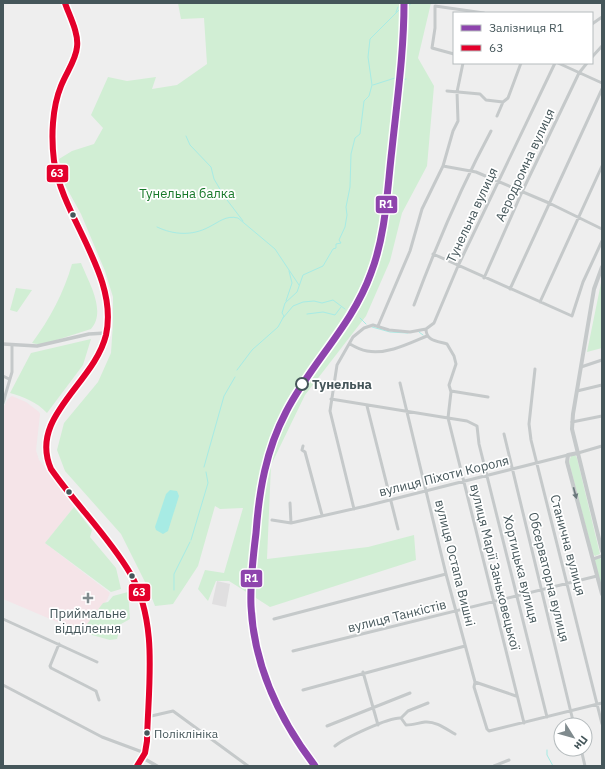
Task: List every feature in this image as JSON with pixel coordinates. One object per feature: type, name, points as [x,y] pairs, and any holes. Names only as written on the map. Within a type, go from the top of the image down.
[{"type":"main road","points":[[65,3],[77,46],[74,57],[60,88],[57,102],[53,131],[54,160],[63,194],[104,286],[107,304],[106,333],[97,359],[51,423],[45,447],[52,469],[120,557],[136,585],[143,603],[148,631],[148,717],[145,753],[137,766]]},
{"type":"main road","points":[[602,268],[594,289],[572,422],[572,430],[602,551]]},
{"type":"main road","name":"вулиця Піхоти Короля","points":[[568,455],[578,453]]},
{"type":"main road","points":[[568,455],[567,462],[602,594]]},
{"type":"street","points":[[457,3],[457,8]]},
{"type":"street","points":[[453,54],[432,48],[435,28],[435,6],[457,8],[474,12]]},
{"type":"street","points":[[593,23],[602,17]]},
{"type":"street","points":[[593,56],[602,46]]},
{"type":"street","points":[[378,326],[406,259],[422,209],[442,168],[453,131],[458,121],[457,92],[463,64]]},
{"type":"street","points":[[497,116],[503,102],[508,98],[521,64]]},
{"type":"street","name":"Тунельна вулиця","points":[[426,329],[435,321],[458,266],[555,64]]},
{"type":"street","points":[[560,64],[602,83]]},
{"type":"street","name":"Аеродромна вулиця","points":[[484,278],[522,192],[579,73],[586,64]]},
{"type":"street","points":[[510,289],[602,89]]},
{"type":"street","points":[[447,90],[480,94],[486,100],[503,102]]},
{"type":"street","points":[[414,305],[433,254],[470,170],[491,131]]},
{"type":"street","points":[[540,302],[602,166]]},
{"type":"street","points":[[442,168],[470,170],[498,181],[602,229]]},
{"type":"street","points":[[433,254],[572,316],[583,282],[602,241]]},
{"type":"street","points":[[350,344],[367,351],[381,351],[401,347],[428,336],[426,329],[402,332],[373,325],[364,328],[353,337],[337,365],[330,411],[354,509]]},
{"type":"street","points":[[3,344],[37,346],[89,334],[106,333]]},
{"type":"street","name":"вулиця Марії Заньковецької","points":[[428,336],[436,342],[447,344],[454,356],[455,367],[450,385],[451,391],[448,418],[516,696],[524,723]]},
{"type":"street","points":[[3,403],[13,364],[12,345]]},
{"type":"street","points":[[581,367],[602,360]]},
{"type":"street","name":"Станична вулиця","points":[[536,369],[529,424],[537,464],[602,724]]},
{"type":"street","points":[[3,376],[9,379]]},
{"type":"street","name":"вулиця Остапа Вишні","points":[[400,383],[446,574],[475,682],[474,687],[487,730],[491,731],[524,723]]},
{"type":"street","points":[[577,391],[602,386]]},
{"type":"street","points":[[451,391],[488,397]]},
{"type":"street","points":[[331,399],[448,418]]},
{"type":"street","points":[[367,406],[398,529]]},
{"type":"street","points":[[572,422],[602,416]]},
{"type":"street","name":"Хортицька вулиця","points":[[448,418],[467,421],[477,426],[479,444],[488,475],[547,717]]},
{"type":"street","name":"Обсерваторна вулиця","points":[[504,434],[572,717]]},
{"type":"street","points":[[303,446],[302,450],[305,452],[322,515]]},
{"type":"street","name":"вулиця Піхоти Короля","points":[[578,453],[602,446]]},
{"type":"street","name":"вулиця Піхоти Короля","points":[[272,520],[291,523],[354,509],[464,480],[537,464],[568,455]]},
{"type":"street","points":[[290,504],[291,523]]},
{"type":"street","points":[[593,559],[602,556]]},
{"type":"street","points":[[274,619],[446,574]]},
{"type":"street","name":"вулиця Танкістів","points":[[294,651],[598,576]]},
{"type":"street","points":[[3,619],[97,662]]},
{"type":"street","points":[[59,644],[50,666],[51,668],[96,691],[99,700]]},
{"type":"street","points":[[303,690],[363,672],[465,646]]},
{"type":"street","points":[[363,672],[378,725]]},
{"type":"street","points":[[475,682],[516,696]]},
{"type":"street","points":[[3,684],[102,737],[145,753]]},
{"type":"street","points":[[327,726],[410,693]]},
{"type":"street","points":[[335,746],[350,737],[378,725],[396,718],[401,718],[408,711],[428,703]]},
{"type":"street","points":[[524,723],[602,703]]},
{"type":"street","points":[[148,717],[173,711],[248,766]]},
{"type":"street","points":[[401,718],[406,725],[426,722],[442,726],[455,734]]},
{"type":"street","points":[[143,758],[151,764],[157,766]]},
{"type":"street","points":[[494,766],[509,760]]},
{"type":"shaded area","points":[[12,396],[26,402],[39,412],[36,450],[39,460],[74,507],[45,543],[110,593],[107,600],[81,632],[3,599],[3,408],[8,399]]},
{"type":"shaded area","points":[[217,581],[230,584],[226,607],[212,604]]},
{"type":"green space","name":"Тунельна балка","points":[[178,3],[431,3],[418,58],[434,86],[427,166],[402,213],[390,261],[366,316],[305,395],[271,465],[267,559],[368,547],[414,535],[416,560],[270,607],[229,581],[216,581],[208,601],[198,589],[205,570],[224,573],[243,508],[220,509],[215,506],[198,566],[173,604],[155,606],[148,588],[121,534],[65,471],[57,450],[64,423],[98,382],[111,353],[113,323],[113,297],[105,271],[81,214],[65,185],[59,159],[72,151],[94,144],[103,128],[91,115],[108,77],[127,81],[156,77],[152,89],[177,85],[207,64],[204,18],[181,19]]},
{"type":"green space","points":[[81,263],[95,296],[97,305],[95,322],[91,329],[41,345],[32,343],[56,305],[72,264]]},
{"type":"green space","points":[[602,278],[602,348],[587,352]]},
{"type":"green space","points":[[16,288],[32,290],[17,312],[10,310]]},
{"type":"green space","points":[[91,339],[83,365],[47,413],[30,400],[10,393],[31,353]]},
{"type":"green space","points":[[575,455],[577,458],[600,554],[595,556],[593,554],[569,462],[571,456]]},
{"type":"green space","points":[[74,507],[92,530],[90,537],[116,568],[121,589],[111,592],[45,543]]},
{"type":"green space","points":[[600,558],[602,560],[602,589],[595,562],[595,559]]},
{"type":"green space","points":[[128,592],[130,619],[121,624],[117,639],[110,640],[81,632],[103,603],[108,602],[113,596]]},
{"type":"water","points":[[170,490],[177,491],[179,496],[168,531],[163,534],[156,530],[155,527],[166,494]]},
{"type":"waterway","points":[[237,370],[252,350],[278,327],[284,316],[282,313],[285,303],[297,292],[303,275],[323,266],[333,249],[336,248],[336,244],[341,243],[339,240],[345,227],[347,215],[346,207],[350,187],[351,154],[355,138],[360,134],[364,101],[369,96],[372,85],[368,57],[370,39],[399,10],[402,10],[412,3]]},
{"type":"waterway","points":[[396,12],[398,7]]},
{"type":"waterway","points":[[373,85],[395,78]]},
{"type":"waterway","points":[[186,136],[190,145],[211,167],[214,179],[224,196],[243,221]]},
{"type":"waterway","points":[[157,227],[170,232],[190,233],[203,230],[226,218],[238,218],[275,249],[299,285]]},
{"type":"waterway","points":[[286,301],[292,283],[289,271]]},
{"type":"waterway","points":[[283,318],[293,306],[303,302],[314,301],[322,303],[333,300],[345,309]]},
{"type":"waterway","points":[[307,314],[323,312],[335,315],[341,307]]},
{"type":"waterway","points":[[360,318],[366,324]]},
{"type":"waterway","points":[[372,327],[390,332],[408,333]]},
{"type":"waterway","points":[[419,332],[423,335]]},
{"type":"waterway","points":[[204,467],[224,396],[235,377]]},
{"type":"waterway","points":[[191,540],[208,483],[206,472]]},
{"type":"waterway","points":[[174,590],[174,574],[190,542]]},
{"type":"waterway","points":[[547,750],[547,755],[553,766]]},
{"type":"rail line","name":"R1","points":[[315,766],[290,730],[280,711],[263,671],[257,650],[253,628],[251,597],[252,570],[259,502],[265,471],[273,441],[279,426],[296,394],[353,310],[363,292],[376,258],[383,228],[387,196],[402,58],[404,3]]},
{"type":"transit line","name":"63","points":[[65,3],[77,36],[77,47],[73,62],[61,86],[54,113],[54,161],[59,183],[98,269],[105,291],[108,313],[106,335],[99,353],[55,417],[48,433],[46,450],[51,469],[112,546],[130,573],[139,592],[145,613],[148,634],[150,677],[147,741],[145,753],[137,766]]},
{"type":"place","name":"Тунельна","points":[[302,384]]},
{"type":"place","name":"Приймальне відділення","points":[[88,598]]},
{"type":"place","name":"Поліклініка","points":[[147,733]]}]
